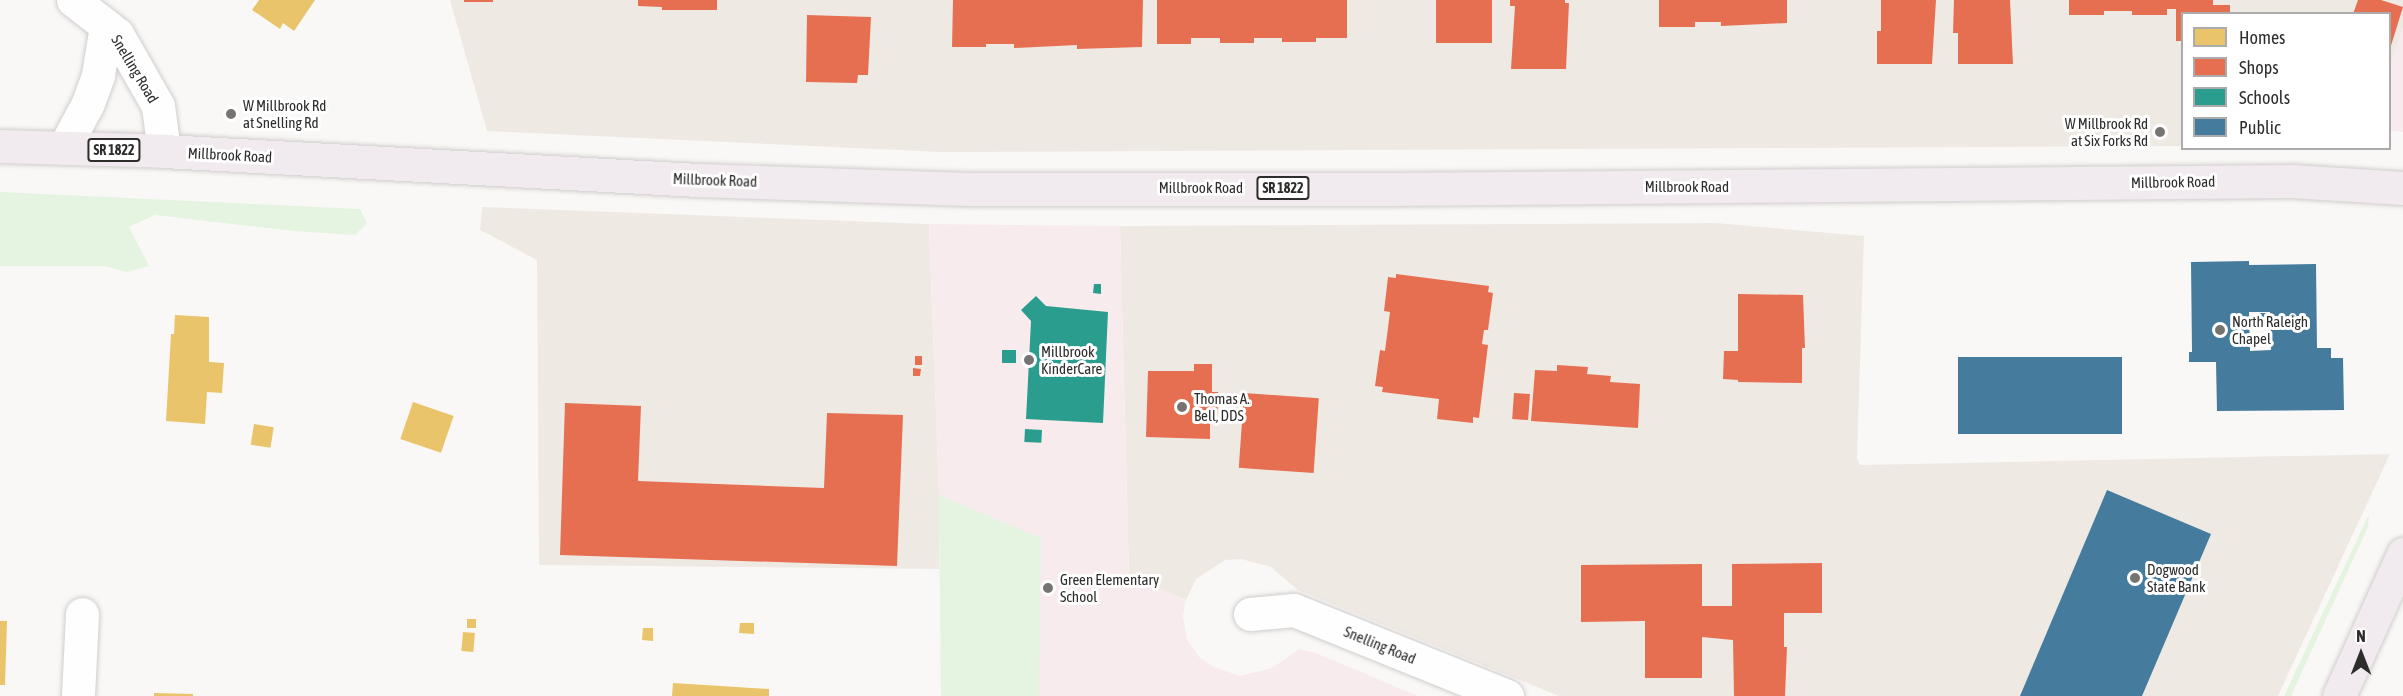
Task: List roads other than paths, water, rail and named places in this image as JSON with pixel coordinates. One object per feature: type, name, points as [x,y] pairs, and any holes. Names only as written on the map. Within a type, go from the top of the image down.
[{"type":"main road","name":"Millbrook Road","points":[[0,146],[164,152],[698,180],[976,189],[1389,189],[2292,181],[2403,188]]},
{"type":"main road","points":[[2339,696],[2403,554]]},
{"type":"street","name":"Snelling Road","points":[[74,0],[117,34],[158,106],[164,152]]},
{"type":"street","name":"Snelling Road","points":[[64,148],[88,104],[98,75],[106,26]]},
{"type":"street","name":"Snelling Road","points":[[1250,614],[1294,610],[1507,696]]},
{"type":"street","points":[[78,696],[82,614]]},
{"type":"place","name":"W Millbrook Rd at Snelling Rd","points":[[231,114]]},
{"type":"place","name":"W Millbrook Rd at Six Forks Rd","points":[[2160,132]]},
{"type":"place","name":"North Raleigh Chapel","points":[[2220,330]]},
{"type":"place","name":"Millbrook KinderCare","points":[[1029,360]]},
{"type":"place","name":"Thomas A. Bell, DDS","points":[[1182,407]]},
{"type":"place","name":"Dogwood State Bank","points":[[2135,578]]},
{"type":"place","name":"Green Elementary School","points":[[1048,588]]}]
